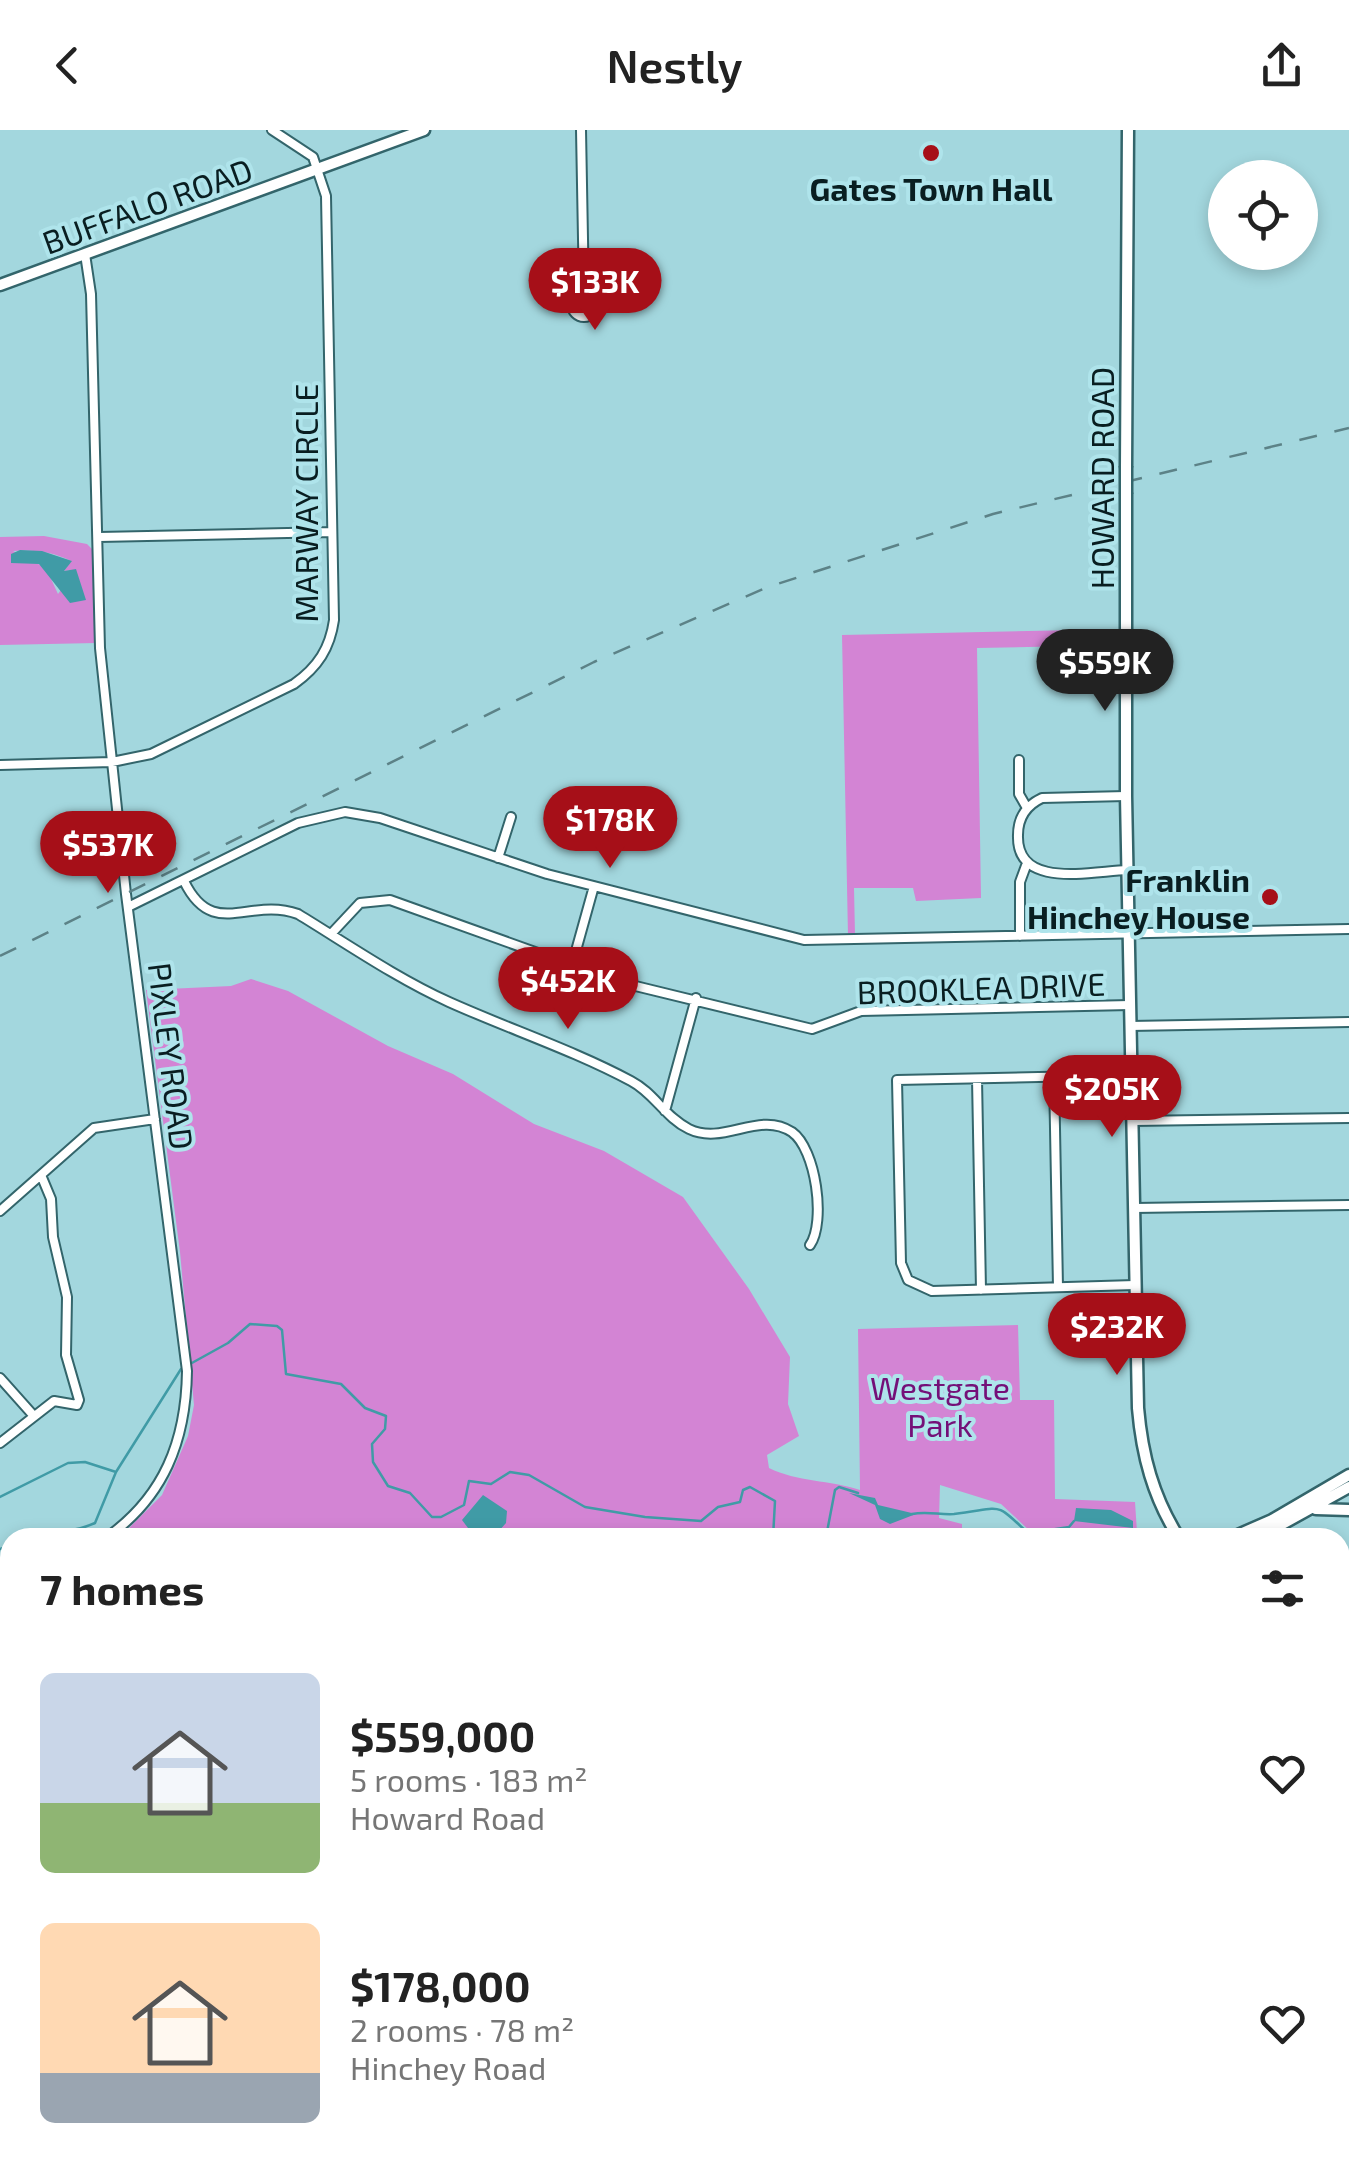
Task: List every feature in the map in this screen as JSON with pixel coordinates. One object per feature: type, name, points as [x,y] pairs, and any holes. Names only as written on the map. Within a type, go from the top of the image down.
[{"type":"main road","name":"BUFFALO ROAD","points":[[0,286],[424,130]]},
{"type":"main road","name":"HOWARD ROAD","points":[[1128,130],[1126,796],[1136,1285],[1143,1451],[1161,1506],[1174,1528]]},
{"type":"main road","points":[[1310,1510],[1349,1507],[1343,1487]]},
{"type":"main road","points":[[1275,1528],[1343,1487]]},
{"type":"main road","points":[[1253,1528],[1343,1487]]},
{"type":"street","points":[[272,130],[308,151],[318,169]]},
{"type":"street","points":[[581,130],[584,293]]},
{"type":"street","name":"MARWAY CIRCLE","points":[[0,766],[112,762],[163,750],[294,684],[311,670],[329,643],[334,620],[326,196],[318,169]]},
{"type":"street","name":"PIXLEY ROAD","points":[[86,254],[100,648],[128,907],[186,1364],[185,1413],[168,1468],[139,1512],[119,1528]]},
{"type":"street","points":[[99,537],[332,532]]},
{"type":"street","points":[[1019,760],[1019,794],[1028,808]]},
{"type":"street","points":[[1020,936],[1020,882],[1027,863],[1018,838],[1028,808],[1052,795],[1126,796]]},
{"type":"street","points":[[128,907],[298,823],[331,813],[380,818],[594,886],[804,940],[1349,929]]},
{"type":"street","points":[[498,858],[511,816]]},
{"type":"street","points":[[1027,863],[1053,874],[1127,870]]},
{"type":"street","points":[[184,881],[194,902],[206,911],[289,911],[445,1000],[632,1081],[690,1129],[707,1134],[764,1124],[792,1133],[806,1147],[814,1171],[816,1236],[810,1245]]},
{"type":"street","points":[[572,964],[594,886]]},
{"type":"street","name":"BROOKLEA DRIVE","points":[[331,934],[360,904],[380,899],[619,982],[812,1029],[861,1010],[1130,1006]]},
{"type":"street","points":[[664,1111],[696,998]]},
{"type":"street","points":[[1130,1026],[1349,1022]]},
{"type":"street","points":[[1131,1075],[897,1080],[903,1273],[923,1290],[1136,1285]]},
{"type":"street","points":[[1054,1076],[1058,1288]]},
{"type":"street","points":[[978,1078],[981,1290]]},
{"type":"street","points":[[1132,1121],[1349,1118]]},
{"type":"street","points":[[0,1211],[94,1128],[155,1119]]},
{"type":"street","points":[[0,1443],[54,1402],[77,1404],[79,1400],[66,1355],[67,1297],[53,1237],[49,1190],[41,1175]]},
{"type":"street","points":[[1134,1208],[1349,1205]]},
{"type":"street","points":[[0,1378],[33,1415]]},
{"type":"green space","points":[[44,536],[87,544],[93,550],[96,643],[0,645],[0,537]],"holes":[[[13,551],[58,555],[71,561],[64,571],[75,570],[58,594],[46,568]]]},
{"type":"green space","points":[[1125,629],[1122,645],[977,648],[981,898],[916,901],[913,888],[854,888],[855,935],[848,936],[842,635]]},
{"type":"green space","name":"Westgate Park","points":[[251,979],[288,991],[388,1046],[453,1074],[534,1124],[604,1151],[683,1197],[749,1289],[790,1357],[788,1404],[799,1436],[767,1455],[769,1468],[860,1490],[858,1329],[1018,1325],[1020,1400],[1054,1400],[1055,1499],[1135,1502],[1137,1528],[1027,1528],[1001,1504],[940,1485],[939,1518],[962,1524],[962,1528],[129,1528],[162,1495],[188,1436],[194,1405],[180,1252],[146,990],[231,986]]},
{"type":"water","points":[[20,550],[42,551],[72,561],[64,571],[76,569],[86,600],[70,603],[39,564],[11,563],[11,554]]},
{"type":"water","points":[[849,1493],[875,1498],[878,1505],[916,1514],[890,1524],[880,1519],[875,1505]]},
{"type":"water","points":[[483,1495],[507,1511],[502,1528],[468,1528],[462,1520]]},
{"type":"water","points":[[1076,1508],[1111,1510],[1133,1521],[1133,1528],[1074,1521]]},
{"type":"waterway","points":[[0,1497],[68,1463],[85,1462],[116,1472],[181,1369],[228,1343],[250,1324],[277,1326],[282,1330],[286,1374],[341,1384],[365,1408],[386,1416],[385,1429],[372,1444],[373,1462],[388,1486],[410,1493],[432,1517],[441,1517],[464,1505],[469,1481],[491,1484],[510,1472],[529,1475],[585,1507],[701,1521],[718,1507],[740,1502],[743,1490],[750,1487],[775,1501],[774,1528]]},
{"type":"waterway","points":[[78,1528],[95,1523],[116,1472]]},
{"type":"waterway","points":[[828,1528],[835,1490],[839,1487],[858,1493]]},
{"type":"waterway","points":[[912,1514],[998,1509],[1023,1528]]},
{"type":"waterway","points":[[1062,1528],[1074,1521]]},
{"type":"railway","points":[[0,956],[594,662],[768,587],[993,514],[1349,428]]},
{"type":"place","name":"Gates Town Hall","points":[[931,153]]},
{"type":"place","name":"Franklin Hinchey House","points":[[1270,897]]}]
